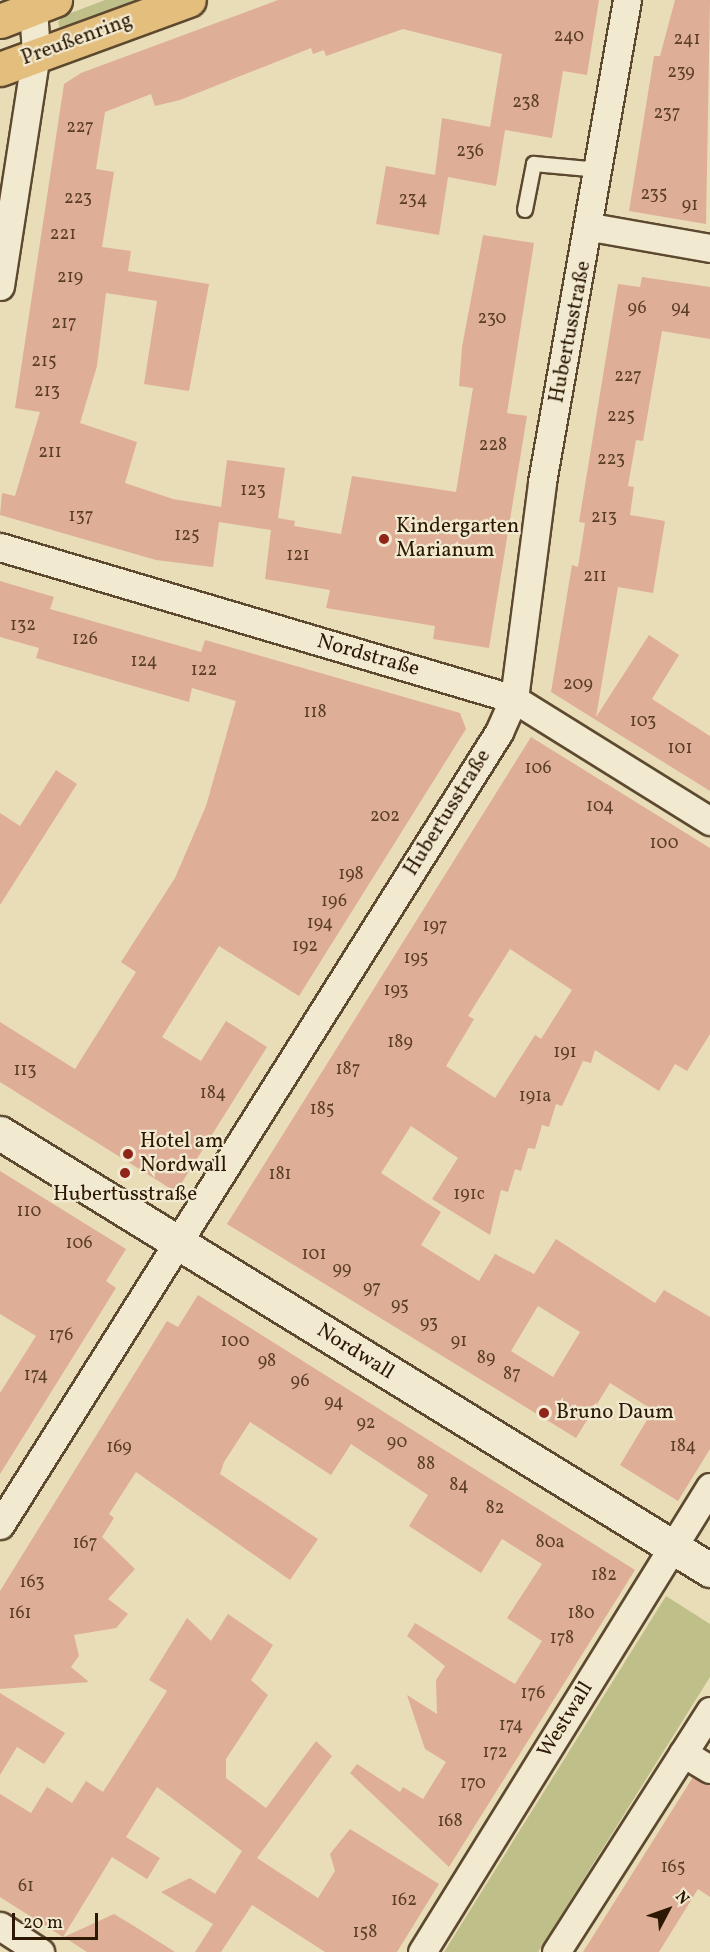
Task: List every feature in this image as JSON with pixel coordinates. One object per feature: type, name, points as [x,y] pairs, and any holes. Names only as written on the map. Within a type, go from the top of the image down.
[{"type":"main road","name":"Preußenring","points":[[0,69],[189,0]]},
{"type":"main road","points":[[0,21],[44,4]]},
{"type":"street","name":"Hubertusstraße","points":[[0,1525],[499,732],[514,699],[542,482],[591,227],[627,0]]},
{"type":"street","points":[[0,286],[44,4]]},
{"type":"street","points":[[591,227],[710,248]]},
{"type":"street","name":"Nordstraße","points":[[0,547],[514,699],[710,821]]},
{"type":"street","name":"Nordwall","points":[[0,1133],[710,1570]]},
{"type":"street","name":"Westwall","points":[[422,1952],[710,1487]]},
{"type":"street","points":[[556,1952],[710,1711]]},
{"type":"street","points":[[683,1752],[710,1769]]},
{"type":"street","points":[[0,1926],[40,1952]]},
{"type":"lane","points":[[525,210],[534,164],[600,170]]},
{"type":"green space","points":[[105,0],[156,0],[61,32],[58,22],[63,16]]},
{"type":"green space","points":[[666,1596],[710,1624],[710,1677],[538,1952],[444,1952]]},
{"type":"building","points":[[278,0],[599,0],[587,75],[563,71],[552,138],[505,130],[496,186],[448,177],[439,235],[376,224],[386,166],[435,175],[442,118],[490,127],[502,54],[403,29],[326,56],[324,50],[313,54],[311,48],[180,100],[155,106],[151,94],[105,112],[96,169],[114,172],[102,247],[131,251],[128,271],[209,284],[189,391],[144,384],[157,301],[106,293],[97,366],[80,423],[137,442],[125,483],[173,499],[221,507],[227,460],[285,468],[278,518],[295,521],[294,526],[341,534],[352,476],[456,492],[473,388],[459,386],[462,347],[483,235],[534,243],[507,413],[527,416],[489,648],[433,639],[435,626],[326,608],[330,590],[265,579],[271,530],[219,522],[213,567],[156,560],[0,515],[2,493],[15,496],[40,412],[15,408],[64,84],[81,73]]},
{"type":"building","points":[[675,0],[710,0],[706,224],[629,211],[654,56],[660,56]]},
{"type":"building","points":[[642,277],[710,287],[710,339],[662,331],[643,441],[636,440],[628,486],[634,487],[630,515],[665,521],[653,593],[618,587],[596,717],[649,635],[679,655],[652,699],[710,736],[710,791],[551,692],[572,565],[578,567],[585,523],[579,522],[618,284],[640,287]]},
{"type":"building","points":[[0,581],[54,597],[50,609],[201,652],[205,640],[460,713],[466,729],[299,996],[219,946],[162,1037],[201,1061],[226,1021],[267,1047],[176,1192],[0,1082],[0,1022],[75,1069],[136,972],[121,962],[175,878],[206,806],[236,701],[192,688],[189,702],[36,658],[39,648],[0,637]]},
{"type":"building","points":[[531,737],[710,848],[710,1034],[687,1071],[675,1064],[659,1091],[595,1050],[591,1063],[583,1061],[562,1106],[556,1104],[549,1127],[542,1125],[535,1149],[528,1148],[521,1171],[515,1169],[508,1192],[501,1190],[490,1235],[432,1199],[458,1158],[411,1126],[381,1173],[441,1212],[421,1245],[479,1281],[495,1254],[534,1274],[556,1239],[655,1303],[664,1290],[710,1317],[710,1449],[678,1501],[620,1465],[653,1410],[610,1383],[576,1438],[227,1224]],"holes":[[[510,949],[572,990],[541,1039],[535,1035],[495,1098],[446,1066],[474,1019],[468,1016]],[[538,1306],[580,1332],[553,1377],[511,1351]]]},
{"type":"building","points":[[56,770],[77,784],[0,905],[0,813],[20,826]]},
{"type":"building","points":[[0,1171],[126,1249],[106,1281],[116,1288],[0,1474],[0,1393],[36,1336],[0,1314]]},
{"type":"building","points":[[198,1295],[635,1570],[449,1867],[350,1773],[357,1764],[400,1792],[403,1787],[423,1799],[446,1762],[425,1749],[407,1695],[437,1714],[436,1680],[445,1666],[407,1636],[415,1623],[515,1684],[542,1641],[507,1618],[542,1564],[502,1539],[481,1573],[409,1526],[428,1495],[351,1444],[331,1475],[250,1422],[224,1462],[220,1474],[318,1539],[290,1580],[136,1472],[109,1514],[114,1518],[102,1537],[135,1569],[108,1599],[128,1614],[116,1628],[74,1635],[79,1656],[71,1667],[89,1682],[0,1689],[0,1591],[167,1321],[178,1327]]},
{"type":"building","points":[[228,1614],[273,1645],[251,1680],[268,1695],[226,1759],[226,1778],[266,1808],[316,1741],[332,1756],[257,1858],[318,1898],[335,1871],[330,1854],[350,1829],[439,1884],[397,1952],[325,1952],[252,1905],[221,1952],[195,1952],[213,1924],[161,1892],[190,1878],[215,1894],[242,1851],[157,1787],[126,1837],[160,1858],[147,1879],[112,1857],[63,1937],[0,1897],[0,1794],[31,1813],[47,1787],[72,1803],[86,1781],[103,1792],[167,1691],[149,1680],[187,1618],[211,1641]]},
{"type":"building","points":[[0,1693],[65,1733],[44,1764],[17,1747],[0,1775]]},
{"type":"building","points":[[693,1777],[710,1785],[710,1897],[698,1889],[659,1952],[583,1952]]},
{"type":"building","points":[[114,1914],[175,1952],[87,1952],[64,1937]]},
{"type":"place","name":"Kindergarten Marianum","points":[[384,539]]},
{"type":"place","name":"Hotel am Nordwall","points":[[128,1154]]},
{"type":"place","name":"Hubertusstraße","points":[[125,1173]]},
{"type":"place","name":"Bruno Daum","points":[[544,1413]]}]
